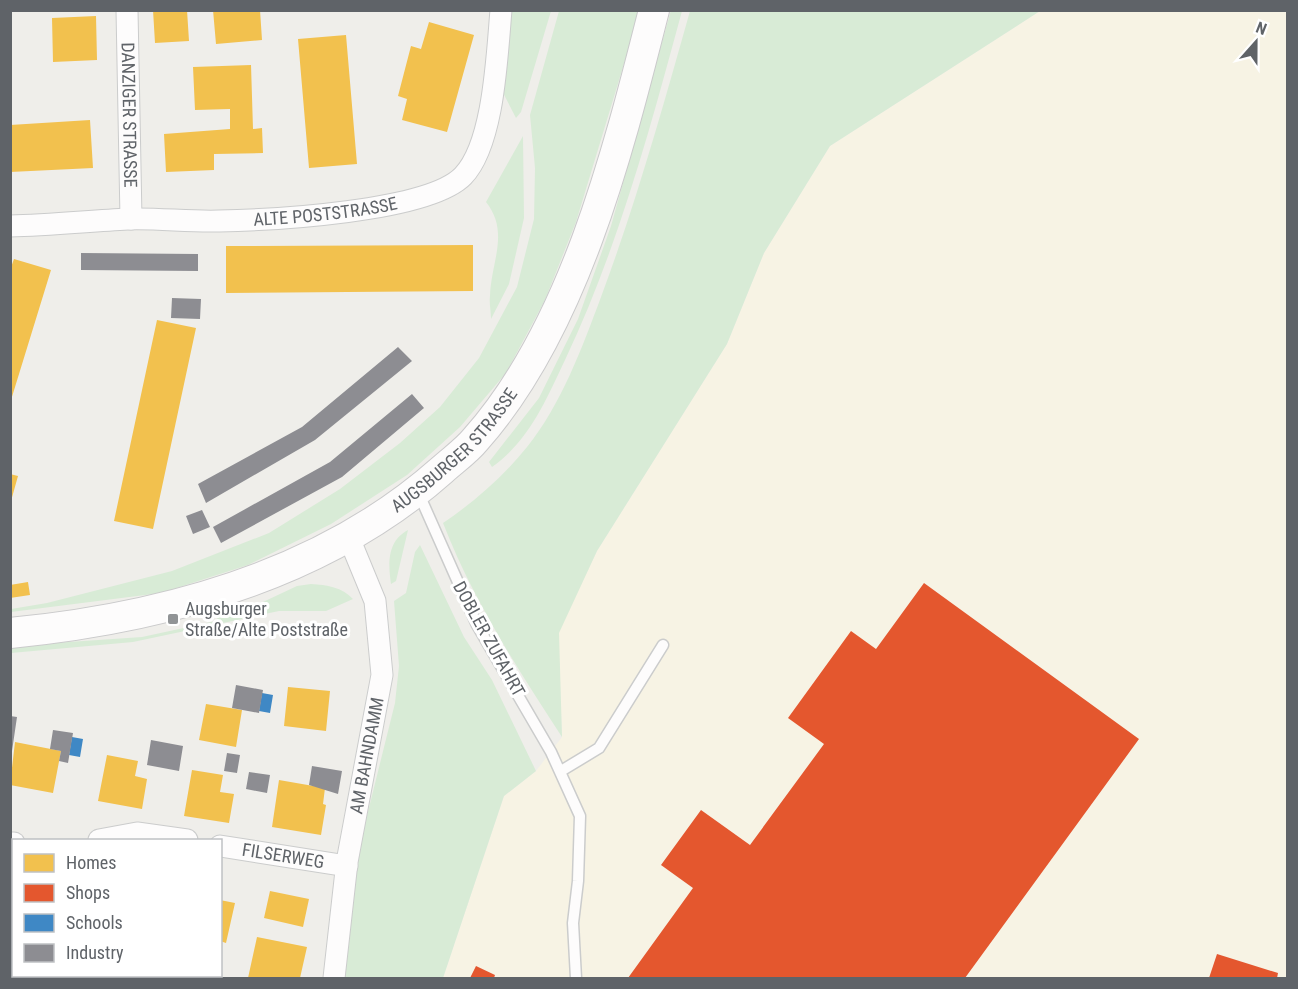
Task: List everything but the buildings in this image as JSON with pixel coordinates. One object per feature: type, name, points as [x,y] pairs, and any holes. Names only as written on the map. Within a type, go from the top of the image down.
[{"type":"main road","name":"AUGSBURGER STRASSE","points":[[10,633],[164,608],[254,580],[349,538],[418,492],[475,441],[518,382],[556,313],[591,227],[634,92],[654,10]]},
{"type":"street","name":"DANZIGER STRASSE","points":[[127,10],[131,219]]},
{"type":"street","name":"ALTE POSTSTRASSE","points":[[10,226],[131,219],[218,221],[327,214],[392,204],[438,191],[462,177],[482,144],[494,84],[501,10]]},
{"type":"street","name":"AM BAHNDAMM","points":[[334,978],[347,866],[382,675],[375,601],[349,538]]},
{"type":"street","points":[[104,839],[136,833],[180,839]]},
{"type":"street","name":"FILSERWEG","points":[[222,846],[347,866]]},
{"type":"lane","name":"DOBLER ZUFAHRT","points":[[418,492],[477,625],[551,752],[580,816],[578,881],[573,923],[576,978]]},
{"type":"lane","points":[[561,771],[599,748],[663,645]]},
{"type":"shaded area","points":[[1040,11],[1287,11],[1287,978],[1277,978],[1278,973],[1217,954],[1209,978],[965,978],[1139,739],[924,583],[876,649],[824,744],[750,845],[701,810],[661,865],[693,888],[628,978],[494,978],[495,975],[476,966],[470,978],[443,978],[504,796],[536,771],[562,737],[558,633],[597,551],[727,344],[764,253],[830,146]]},
{"type":"green space","points":[[671,10],[682,11],[645,144],[601,275],[584,318],[543,405],[516,445],[492,467],[489,462],[539,398],[578,319],[611,226]]},
{"type":"green space","points":[[506,11],[551,11],[521,112],[516,118],[499,85]]},
{"type":"green space","points":[[559,11],[640,11],[576,222],[545,300],[506,373],[460,427],[407,475],[331,524],[248,565],[161,593],[11,612],[11,609],[47,603],[172,571],[269,533],[340,489],[400,443],[440,407],[479,358],[517,287],[534,219],[535,168],[530,115]]},
{"type":"green space","points":[[690,11],[1040,11],[830,146],[764,253],[727,344],[597,551],[559,633],[562,737],[512,659],[482,606],[443,523],[488,488],[518,458],[539,431],[570,375],[626,226]]},
{"type":"green space","points":[[523,136],[524,218],[509,284],[491,319],[491,283],[498,236],[493,213],[486,202]]},
{"type":"green space","points":[[408,530],[396,581],[391,584],[389,569],[393,547],[396,540]]},
{"type":"green space","points":[[420,545],[464,637],[492,680],[536,771],[504,796],[443,978],[342,978],[354,868],[395,703],[399,666],[394,601],[406,593],[415,552]]},
{"type":"green space","points":[[311,584],[334,587],[353,599],[326,611],[279,611],[133,642],[11,653],[10,646],[142,637],[216,621],[218,617],[263,602],[297,586]]},
{"type":"place","name":"Augsburger Straße/Alte Poststraße","points":[[173,619]]}]
